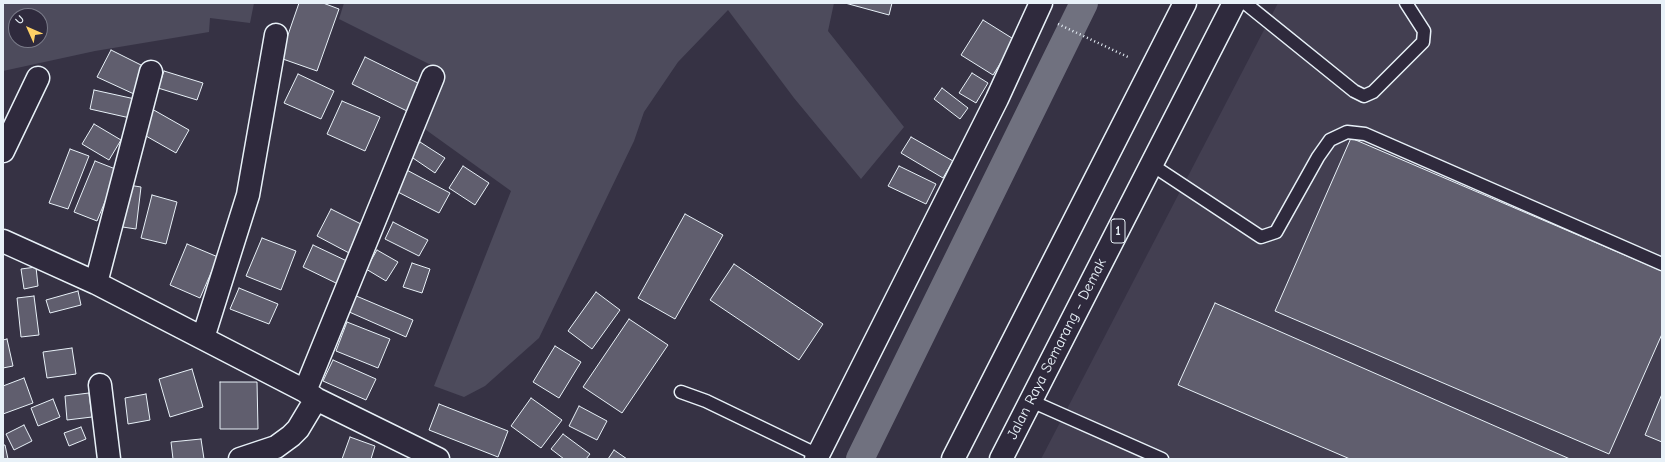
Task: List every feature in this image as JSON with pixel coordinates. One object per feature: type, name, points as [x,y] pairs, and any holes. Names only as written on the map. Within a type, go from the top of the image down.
[{"type":"main road","points":[[817,457],[997,99],[1041,3]]},
{"type":"main road","points":[[953,459],[1185,3]]},
{"type":"main road","name":"Jalan Raya Semarang - Demak","points":[[1001,459],[1234,3]]},
{"type":"main road","points":[[203,338],[248,195],[276,35]]},
{"type":"main road","points":[[96,283],[151,72]]},
{"type":"main road","points":[[240,459],[276,447],[298,429],[433,77]]},
{"type":"main road","points":[[3,151],[38,78]]},
{"type":"main road","points":[[3,242],[96,283],[310,395],[438,459]]},
{"type":"main road","points":[[100,385],[109,459]]},
{"type":"lane","points":[[1245,3],[1354,91],[1364,96],[1373,92],[1424,42],[1424,31],[1406,3]]},
{"type":"lane","points":[[1152,165],[1261,237],[1276,232],[1318,157],[1330,140],[1347,132],[1365,134],[1662,264]]},
{"type":"lane","points":[[681,392],[706,401],[817,457]]},
{"type":"lane","points":[[1031,400],[1162,459]]},
{"type":"path","points":[[1055,23],[1122,54]]},
{"type":"shaded area","points":[[3,3],[254,3],[250,23],[210,18],[209,32],[95,51],[3,71]]},
{"type":"shaded area","points":[[344,3],[834,3],[828,31],[904,127],[861,179],[794,98],[728,10],[678,62],[644,112],[634,141],[539,338],[485,386],[464,397],[434,386],[511,191],[422,127],[443,71],[339,19]]},
{"type":"shaded area","points":[[1278,3],[1662,3],[1662,459],[1041,459]]},
{"type":"building","points":[[299,3],[323,3],[339,9],[317,71],[280,58]]},
{"type":"building","points":[[845,3],[892,3],[889,15]]},
{"type":"building","points":[[983,20],[1015,40],[993,75],[961,55]]},
{"type":"building","points":[[111,50],[147,68],[134,94],[97,77]]},
{"type":"building","points":[[365,57],[422,85],[409,112],[352,84]]},
{"type":"building","points":[[164,71],[203,83],[197,100],[158,88]]},
{"type":"building","points":[[972,73],[988,83],[976,103],[959,93]]},
{"type":"building","points":[[298,74],[334,91],[321,119],[284,103]]},
{"type":"building","points":[[942,88],[968,108],[960,119],[934,99]]},
{"type":"building","points":[[94,90],[135,99],[130,118],[90,109]]},
{"type":"building","points":[[342,101],[380,117],[365,151],[327,134]]},
{"type":"building","points":[[152,109],[189,130],[176,153],[139,132]]},
{"type":"building","points":[[94,124],[121,140],[109,160],[82,144]]},
{"type":"building","points":[[911,137],[953,161],[943,178],[901,153]]},
{"type":"building","points":[[1351,138],[1662,271],[1662,334],[1609,454],[1275,311]]},
{"type":"building","points":[[420,142],[445,158],[435,173],[410,156]]},
{"type":"building","points":[[70,149],[89,156],[68,209],[49,203]]},
{"type":"building","points":[[95,161],[118,170],[97,221],[74,212]]},
{"type":"building","points":[[463,166],[489,183],[475,205],[449,188]]},
{"type":"building","points":[[899,166],[936,184],[926,204],[888,186]]},
{"type":"building","points":[[403,168],[450,193],[439,213],[392,189]]},
{"type":"building","points":[[122,184],[141,187],[136,229],[116,226]]},
{"type":"building","points":[[152,195],[177,202],[166,244],[141,238]]},
{"type":"building","points":[[331,209],[365,226],[351,254],[317,236]]},
{"type":"building","points":[[685,214],[723,235],[675,319],[638,298]]},
{"type":"building","points":[[393,222],[428,240],[419,256],[385,239]]},
{"type":"building","points":[[262,238],[296,251],[281,290],[246,276]]},
{"type":"building","points":[[187,244],[218,257],[200,298],[170,285]]},
{"type":"building","points":[[313,245],[349,262],[338,284],[303,267]]},
{"type":"building","points":[[377,250],[398,262],[386,281],[366,269]]},
{"type":"building","points":[[412,263],[430,269],[422,293],[403,287]]},
{"type":"building","points":[[734,264],[823,324],[799,360],[710,300]]},
{"type":"building","points":[[36,267],[38,286],[24,289],[21,269]]},
{"type":"building","points":[[239,288],[278,304],[269,324],[230,309]]},
{"type":"building","points":[[78,291],[81,305],[50,313],[46,300]]},
{"type":"building","points":[[596,292],[620,310],[592,349],[568,331]]},
{"type":"building","points":[[354,295],[413,320],[406,337],[347,311]]},
{"type":"building","points":[[34,296],[39,335],[21,337],[17,298]]},
{"type":"building","points":[[1215,303],[1570,459],[1350,459],[1178,385]]},
{"type":"building","points":[[629,319],[668,345],[622,413],[583,387]]},
{"type":"building","points":[[347,322],[390,339],[378,368],[336,351]]},
{"type":"building","points":[[7,339],[13,366],[3,368],[3,340]]},
{"type":"building","points":[[555,346],[581,362],[559,398],[533,382]]},
{"type":"building","points":[[72,348],[76,374],[47,378],[43,352]]},
{"type":"building","points":[[333,360],[376,379],[366,400],[323,381]]},
{"type":"building","points":[[192,369],[203,407],[170,417],[159,379]]},
{"type":"building","points":[[24,378],[33,403],[3,414],[3,386]]},
{"type":"building","points":[[220,382],[257,382],[258,429],[220,429]]},
{"type":"building","points":[[89,393],[92,417],[67,420],[65,396]]},
{"type":"building","points":[[146,394],[150,420],[128,424],[125,398]]},
{"type":"building","points":[[1662,394],[1662,442],[1645,435]]},
{"type":"building","points":[[531,398],[562,420],[541,448],[511,426]]},
{"type":"building","points":[[53,399],[60,417],[38,426],[31,408]]},
{"type":"building","points":[[439,404],[508,431],[498,457],[429,430]]},
{"type":"building","points":[[579,406],[607,421],[597,440],[569,426]]},
{"type":"building","points":[[24,425],[32,441],[14,450],[6,434]]},
{"type":"building","points":[[81,427],[86,439],[69,446],[64,433]]},
{"type":"building","points":[[563,434],[590,454],[586,459],[564,459],[551,449]]},
{"type":"building","points":[[350,437],[375,446],[371,459],[342,459]]},
{"type":"building","points":[[201,439],[204,459],[173,459],[171,442]]},
{"type":"building","points":[[3,445],[5,445],[8,459],[3,459]]},
{"type":"building","points":[[614,450],[627,459],[608,459]]},
{"type":"waterway","points":[[860,459],[1084,3]]}]
